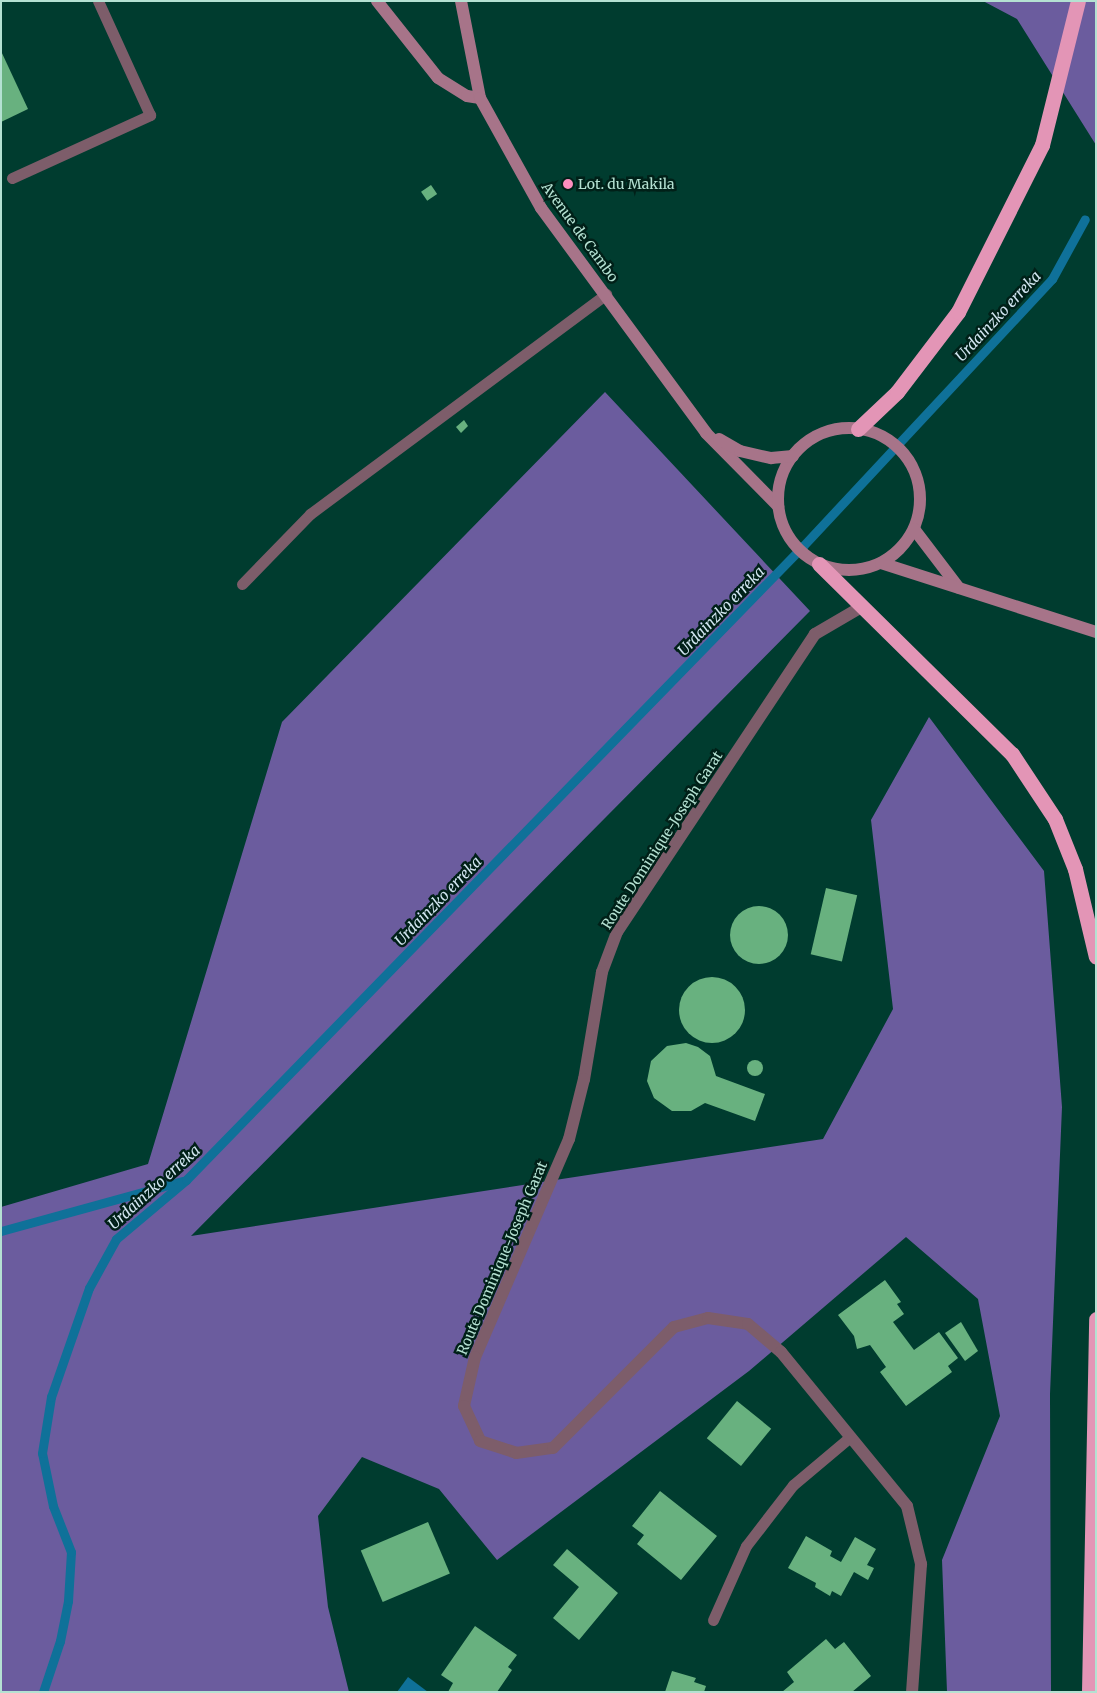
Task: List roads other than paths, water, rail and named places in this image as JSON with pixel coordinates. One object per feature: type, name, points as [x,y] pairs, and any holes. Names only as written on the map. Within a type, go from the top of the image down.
[{"type":"highway","points":[[858,429],[897,392],[958,312],[1042,144],[1078,1]]},
{"type":"highway","points":[[813,560],[863,606],[1012,754],[1055,819],[1076,869],[1096,957]]},
{"type":"highway","points":[[1088,1692],[1096,1319]]},
{"type":"street","points":[[377,1],[438,78],[466,96],[480,98]]},
{"type":"street","name":"Avenue de Cambo","points":[[461,1],[480,98],[541,208],[606,294],[706,433],[778,506]]},
{"type":"street","points":[[858,429],[884,438],[908,459],[917,477],[920,501],[914,529],[900,549],[881,563],[857,570],[813,560],[789,538],[781,524],[778,506],[783,473],[793,456],[822,432],[858,429]]},
{"type":"street","name":"Avenue de Cambo","points":[[706,433],[740,451],[770,458],[793,456]]},
{"type":"street","points":[[914,529],[959,588]]},
{"type":"street","points":[[881,563],[1096,632]]},
{"type":"street","name":"Route Dominique-Joseph Garat","points":[[863,606],[815,634],[617,932],[602,972],[584,1080],[569,1139],[475,1357],[464,1406],[480,1441],[516,1453],[553,1448],[674,1327],[708,1318],[748,1324],[781,1352],[907,1506],[921,1564],[912,1692]]},
{"type":"lane","points":[[12,178],[150,115],[98,1]]},
{"type":"lane","points":[[242,584],[310,514],[606,294]]},
{"type":"lane","points":[[713,1620],[746,1546],[793,1485],[850,1437]]},
{"type":"water","points":[[408,1677],[428,1692],[397,1692]]},
{"type":"waterway","name":"Urdainzko erreka","points":[[43,1692],[60,1641],[68,1601],[71,1552],[53,1506],[42,1453],[51,1397],[89,1288],[116,1239],[186,1180],[803,546],[1052,279],[1085,219]]},
{"type":"waterway","points":[[1,1231],[182,1181]]},
{"type":"place","name":"Lot. du Makila","points":[[568,184]]}]
